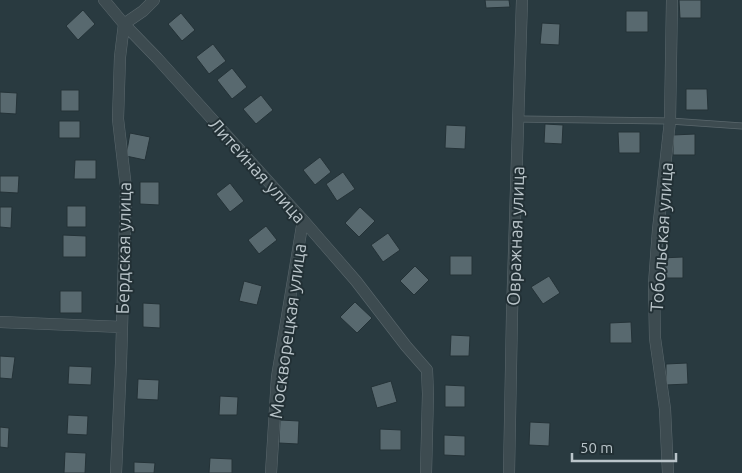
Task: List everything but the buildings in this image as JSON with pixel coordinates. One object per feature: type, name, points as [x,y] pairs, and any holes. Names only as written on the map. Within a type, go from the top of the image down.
[{"type":"street","name":"Литейная улица","points":[[104,0],[303,220],[427,370],[426,473]]},
{"type":"street","points":[[124,24],[143,11],[154,0]]},
{"type":"street","name":"Овражная улица","points":[[509,473],[522,0]]},
{"type":"street","name":"Тобольская улица","points":[[668,473],[665,409],[655,338],[654,284],[670,121],[672,0]]},
{"type":"street","name":"Бердская улица","points":[[116,473],[126,188],[118,119],[120,57],[124,24]]},
{"type":"street","name":"Москворецкая улица","points":[[271,473],[277,377],[303,220]]},
{"type":"street","points":[[0,322],[122,327]]},
{"type":"lane","points":[[519,119],[670,121],[742,126]]}]
